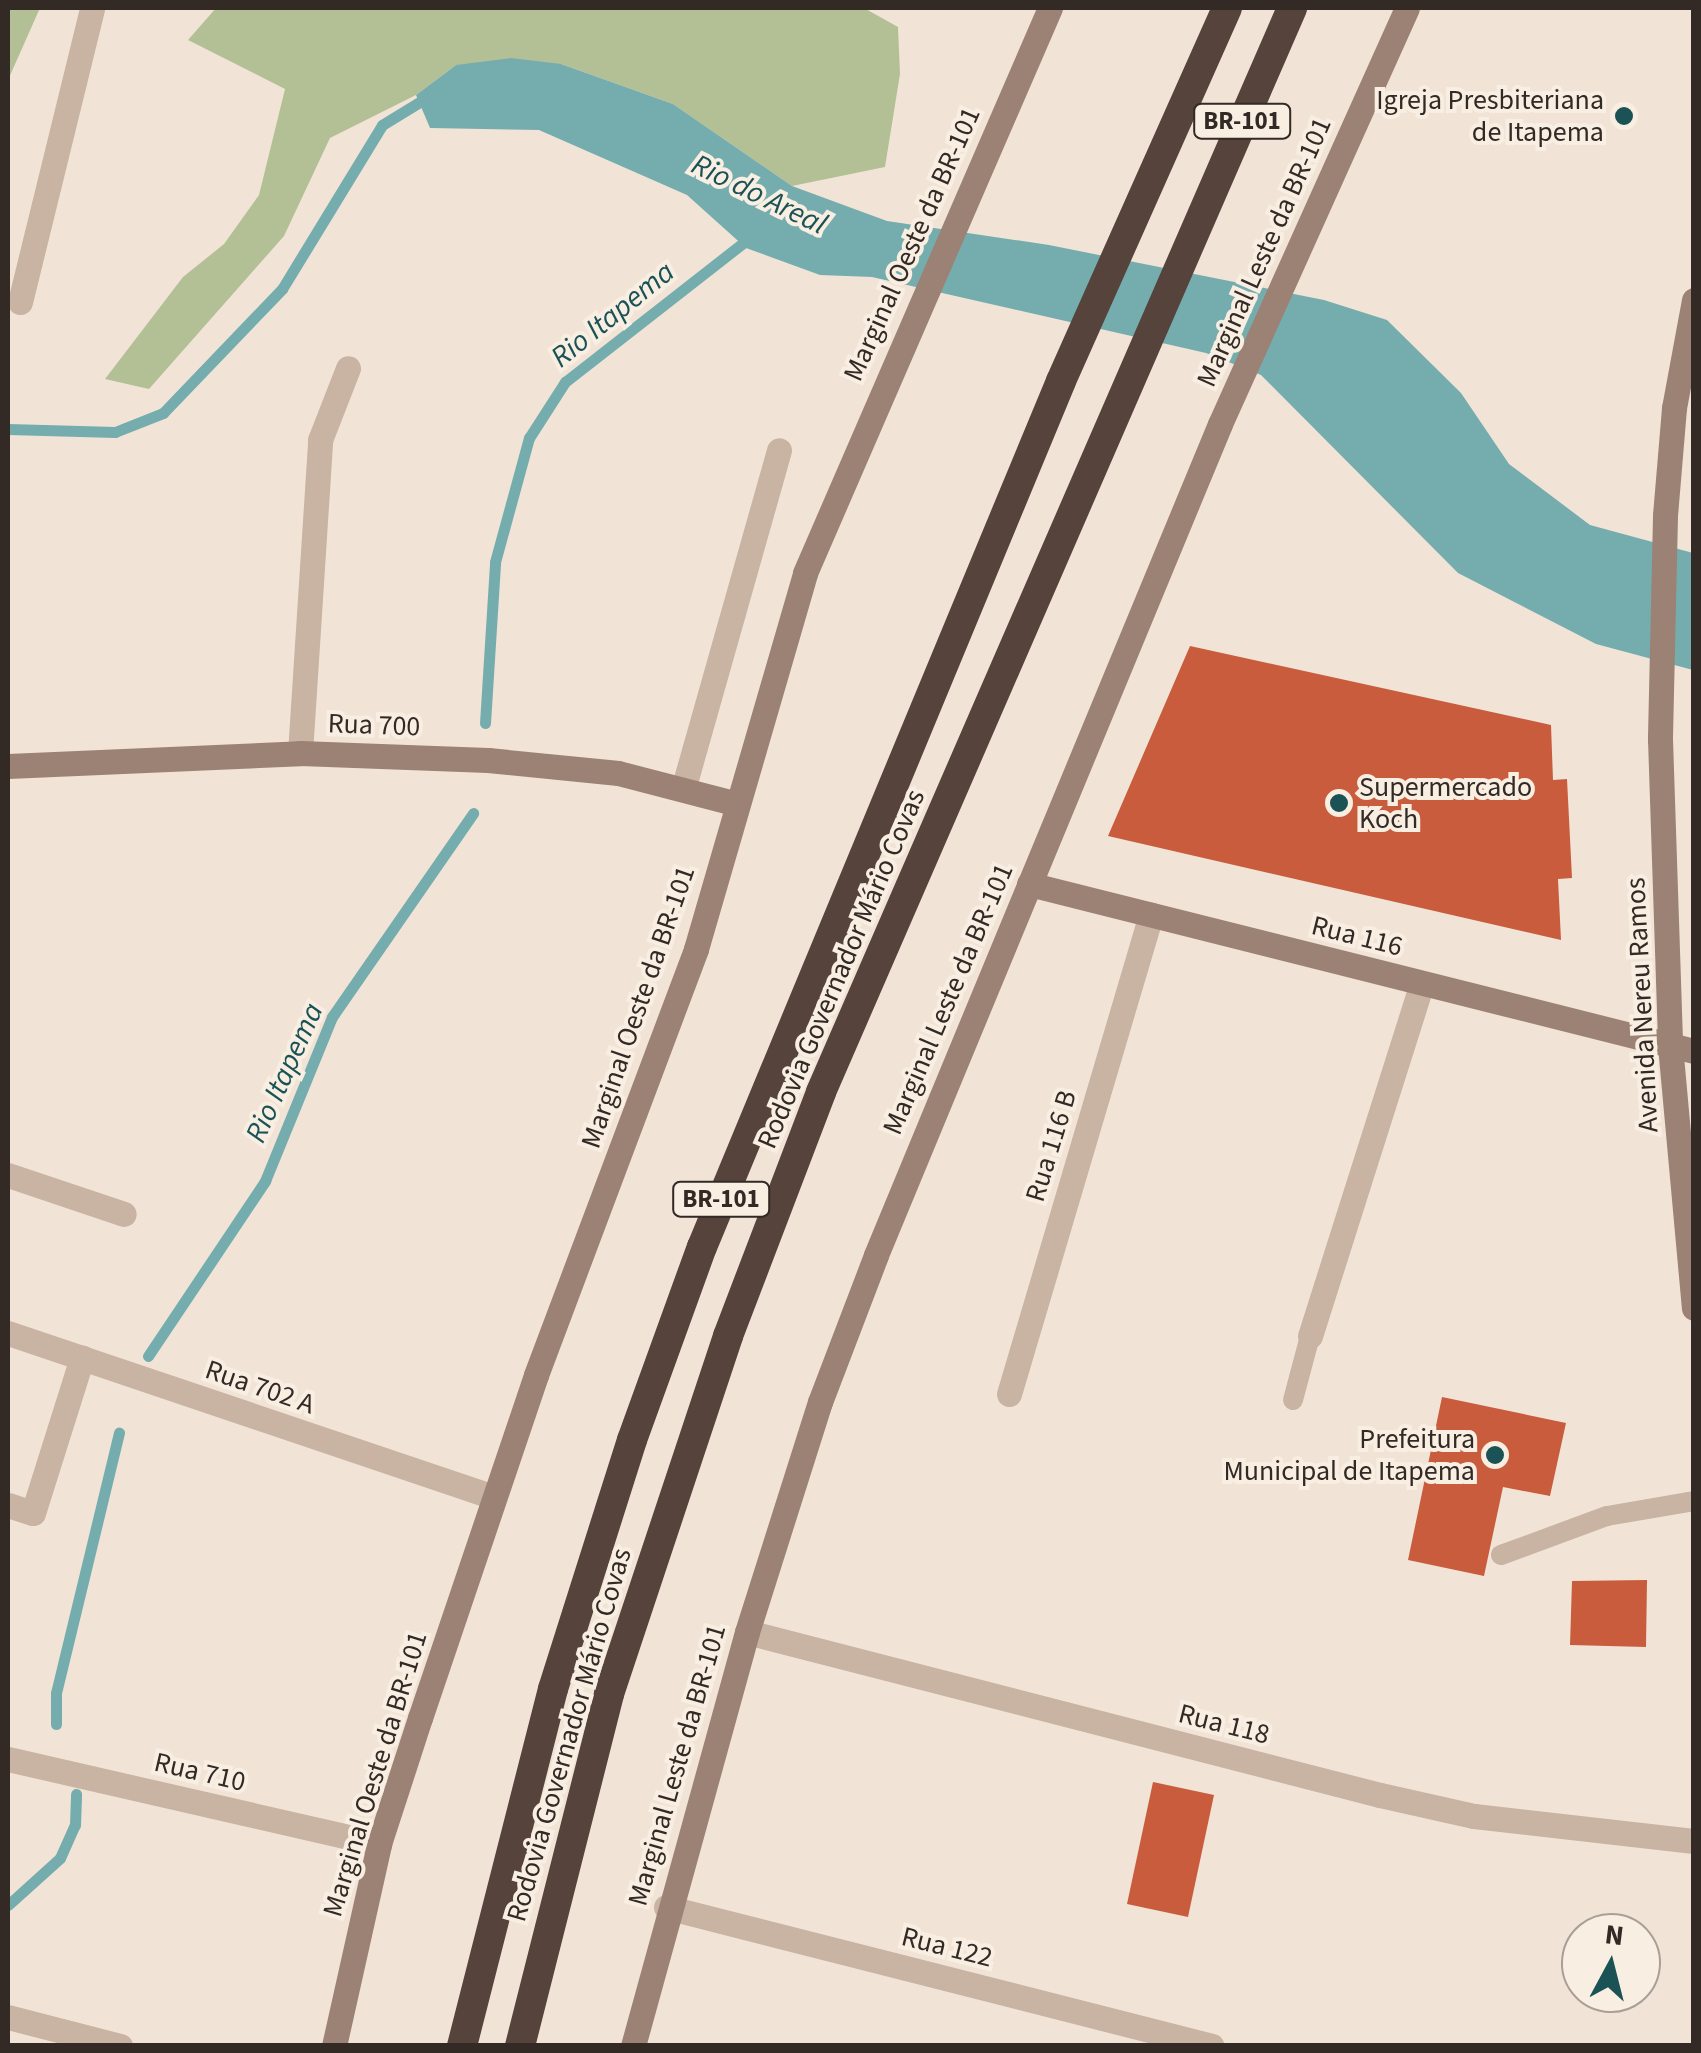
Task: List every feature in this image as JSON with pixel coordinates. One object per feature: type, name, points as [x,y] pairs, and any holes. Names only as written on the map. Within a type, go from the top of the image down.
[{"type":"highway","name":"Rodovia Governador Mário Covas","points":[[462,2046],[553,1689],[632,1440],[777,1054],[1061,381],[1227,8]]},
{"type":"highway","name":"Rodovia Governador Mário Covas","points":[[520,2046],[609,1694],[728,1336],[821,1092],[1292,8]]},
{"type":"main road","name":"Marginal Oeste da BR-101","points":[[334,2046],[380,1844],[494,1497],[696,949],[734,803],[804,573],[964,198],[1050,8]]},
{"type":"main road","name":"Marginal Leste da BR-101","points":[[633,2046],[666,1908],[747,1632],[834,1366],[1220,424],[1407,8]]},
{"type":"main road","name":"Avenida Nereu Ramos","points":[[1694,300],[1674,408],[1660,699],[1694,1308]]},
{"type":"main road","name":"Rua 700","points":[[8,766],[300,753],[578,767],[684,786],[734,803]]},
{"type":"main road","name":"Rua 116","points":[[1029,884],[1682,1048]]},
{"type":"street","points":[[20,302],[92,8]]},
{"type":"street","points":[[300,753],[320,440],[348,368]]},
{"type":"street","points":[[684,786],[779,450]]},
{"type":"street","name":"Rua 116 B","points":[[1009,1394],[1151,915]]},
{"type":"street","points":[[1310,1336],[1422,983]]},
{"type":"street","points":[[8,1175],[124,1214]]},
{"type":"street","name":"Rua 702 A","points":[[8,1333],[494,1497]]},
{"type":"street","points":[[8,1505],[32,1513],[82,1358]]},
{"type":"street","name":"Rua 118","points":[[747,1632],[1399,1799],[1546,1826],[1694,1841]]},
{"type":"street","name":"Rua 710","points":[[8,1758],[380,1844]]},
{"type":"street","name":"Rua 122","points":[[666,1908],[1212,2046]]},
{"type":"street","points":[[8,2017],[120,2046]]},
{"type":"lane","points":[[1293,1400],[1310,1336]]},
{"type":"lane","points":[[1501,1554],[1606,1516],[1694,1501]]},
{"type":"green space","points":[[8,8],[40,8],[8,80]]},
{"type":"green space","points":[[216,8],[864,8],[898,27],[900,74],[885,167],[792,186],[673,104],[561,64],[456,65],[416,95],[330,138],[284,236],[149,389],[105,379],[183,277],[224,244],[259,195],[285,89],[188,40]]},
{"type":"water","points":[[511,58],[561,64],[673,104],[792,186],[887,221],[1049,245],[1324,300],[1387,320],[1461,393],[1509,464],[1590,525],[1693,553],[1693,670],[1596,644],[1458,573],[1261,375],[1206,353],[872,277],[820,275],[746,248],[687,195],[539,130],[430,128],[416,95],[456,65]]},
{"type":"building","name":"Supermercado Koch","points":[[1190,646],[1551,725],[1553,780],[1567,779],[1572,878],[1558,879],[1561,940],[1108,836]]},
{"type":"building","name":"Prefeitura Municipal de Itapema","points":[[1442,1397],[1566,1423],[1550,1496],[1503,1487],[1484,1576],[1408,1560]]},
{"type":"building","points":[[1647,1580],[1646,1647],[1570,1645],[1572,1581]]},
{"type":"building","points":[[1153,1782],[1214,1795],[1188,1917],[1127,1904]]},
{"type":"waterway","name":"Rio do Areal","points":[[8,429],[115,432],[163,413],[282,289],[382,125],[431,95]]},
{"type":"waterway","name":"Rio Itapema","points":[[485,723],[495,562],[529,438],[565,382],[753,235]]},
{"type":"waterway","name":"Rio Itapema","points":[[148,1356],[265,1181],[332,1017],[473,813]]},
{"type":"waterway","name":"Rio Itapema","points":[[56,1724],[56,1693],[119,1433]]},
{"type":"waterway","name":"Rio Itapema","points":[[8,1905],[60,1858],[75,1825],[76,1794]]},
{"type":"place","name":"Igreja Presbiteriana de Itapema","points":[[1624,116]]},
{"type":"place","name":"Supermercado Koch","points":[[1339,803]]},
{"type":"place","name":"Prefeitura Municipal de Itapema","points":[[1495,1455]]}]
